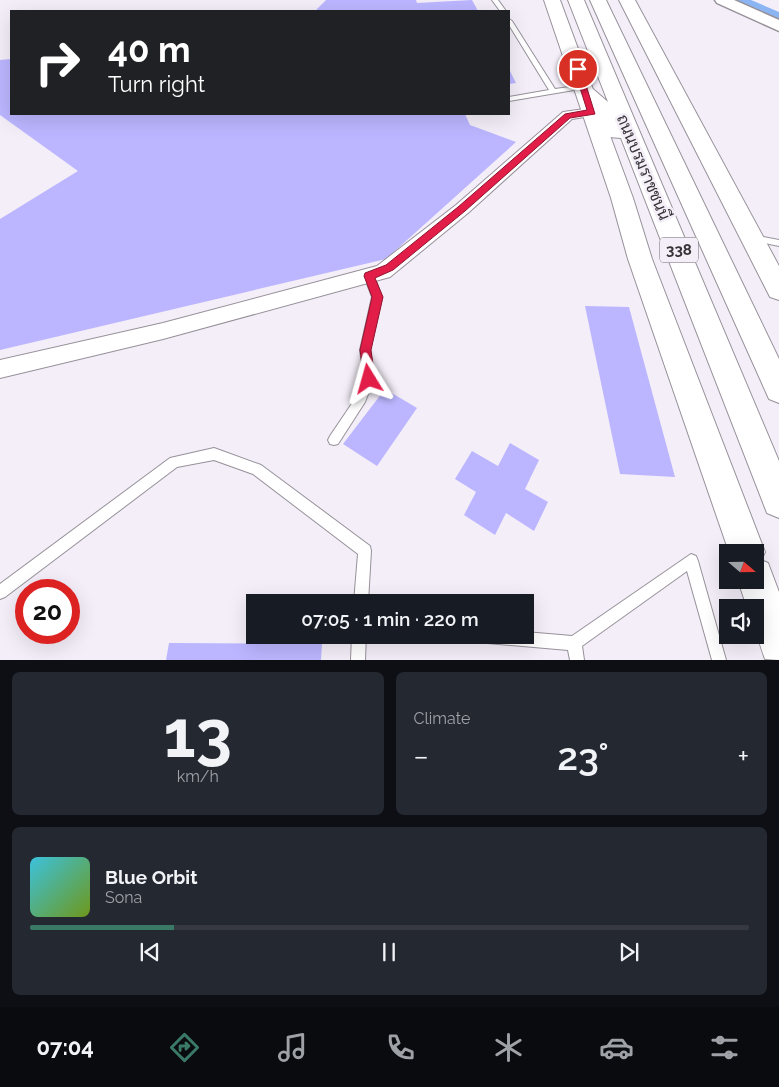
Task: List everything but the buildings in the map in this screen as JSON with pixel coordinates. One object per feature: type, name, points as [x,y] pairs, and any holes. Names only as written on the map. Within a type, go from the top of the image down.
[{"type":"main road","points":[[552,0],[587,97],[640,259],[744,544]]},
{"type":"main road","name":"ถนนบรมราชชนนี","points":[[576,0],[779,501]]},
{"type":"main road","name":"ถนนบรมราชชนนี","points":[[598,0],[779,390]]},
{"type":"main road","points":[[627,0],[779,290]]},
{"type":"main road","points":[[587,97],[600,105],[625,148],[639,154]]},
{"type":"main road","points":[[760,589],[779,645]]},
{"type":"street","points":[[722,0],[779,26]]},
{"type":"street","points":[[0,369],[163,332],[383,272],[462,209],[587,97]]},
{"type":"lane","points":[[510,23],[553,92]]},
{"type":"lane","points":[[510,99],[553,92],[587,97]]},
{"type":"lane","points":[[752,238],[779,243]]},
{"type":"lane","points":[[334,440],[361,398],[369,379],[366,350],[377,297],[369,276]]},
{"type":"lane","points":[[0,592],[174,462],[214,454],[257,469],[365,551],[362,594]]},
{"type":"lane","points":[[534,639],[574,642],[691,561],[719,660]]},
{"type":"lane","points":[[574,642],[577,660]]},
{"type":"lane","points":[[358,660],[359,644]]},
{"type":"waterway","points":[[741,0],[779,17]]},
{"type":"route","points":[[369,379],[366,350],[377,297],[369,276],[383,272],[390,267],[462,209],[568,116],[576,113],[592,112],[578,69]]}]
